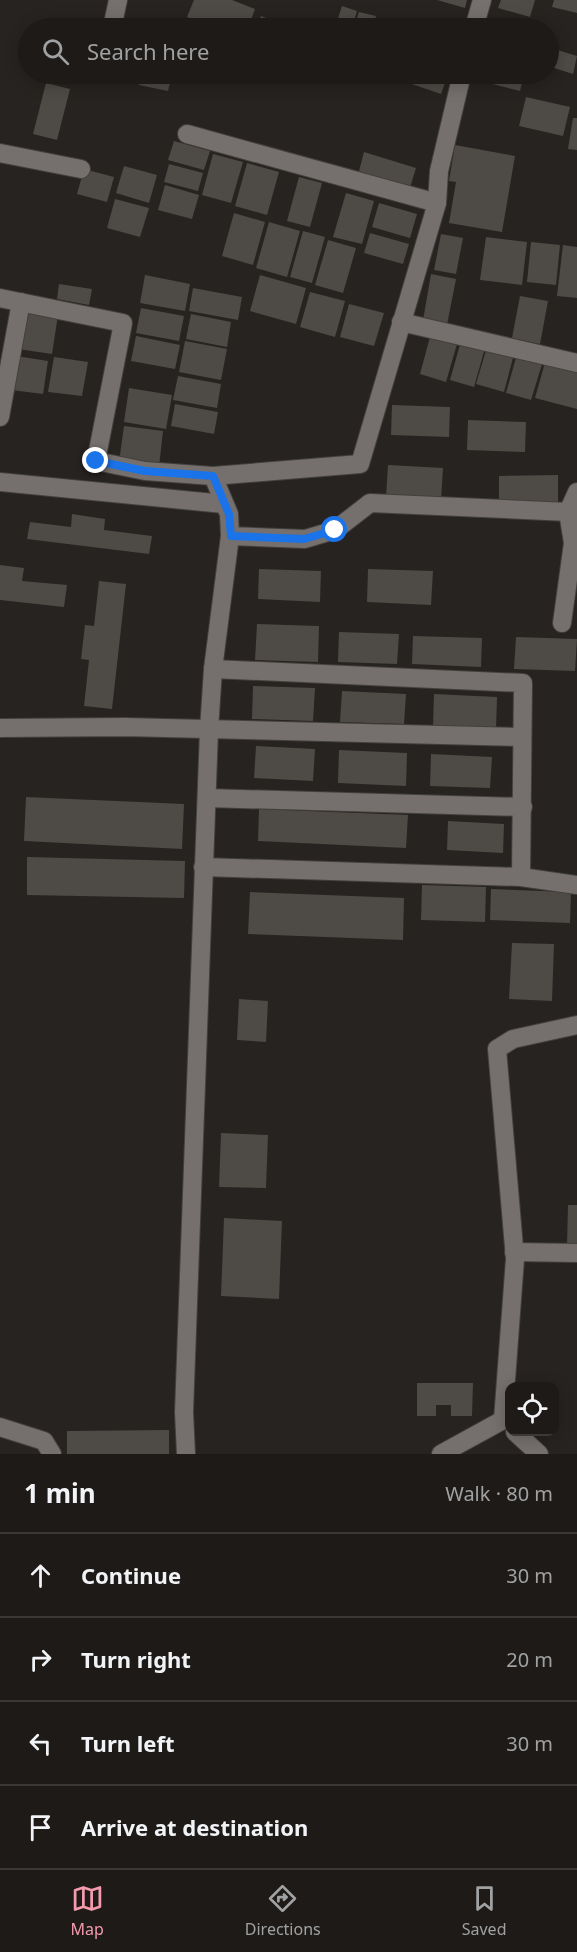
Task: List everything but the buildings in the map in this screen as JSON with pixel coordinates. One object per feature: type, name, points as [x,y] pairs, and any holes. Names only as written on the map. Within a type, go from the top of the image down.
[{"type":"street","points":[[114,18],[118,0]]},
{"type":"street","points":[[477,18],[482,0]]},
{"type":"street","points":[[0,298],[123,323],[96,461],[145,471],[213,476],[360,464],[437,203],[439,171],[460,84]]},
{"type":"street","points":[[187,134],[437,203]]},
{"type":"street","points":[[0,153],[81,169]]},
{"type":"street","points":[[0,417],[21,302]]},
{"type":"street","points":[[401,322],[577,363]]},
{"type":"street","points":[[186,1454],[184,1412],[209,730],[213,669],[231,536],[229,514],[213,476]]},
{"type":"street","points":[[0,482],[224,504]]},
{"type":"street","points":[[562,622],[573,543],[568,512],[577,492]]},
{"type":"street","points":[[231,536],[304,539],[335,530],[370,503],[568,512]]},
{"type":"street","points":[[213,669],[523,683],[521,877]]},
{"type":"street","points":[[0,728],[522,736]]},
{"type":"street","points":[[207,798],[523,807]]},
{"type":"street","points":[[203,867],[521,877],[577,885]]},
{"type":"street","points":[[510,1382],[514,1252],[497,1049],[513,1039],[577,1025]]},
{"type":"street","points":[[514,1252],[577,1253]]},
{"type":"street","points":[[0,1427],[44,1441],[52,1454]]},
{"type":"street","points":[[441,1454],[505,1428]]},
{"type":"street","points":[[520,1436],[539,1454]]},
{"type":"route","points":[[96,461],[145,471],[213,476],[229,514],[231,536],[304,539],[335,530]]}]
